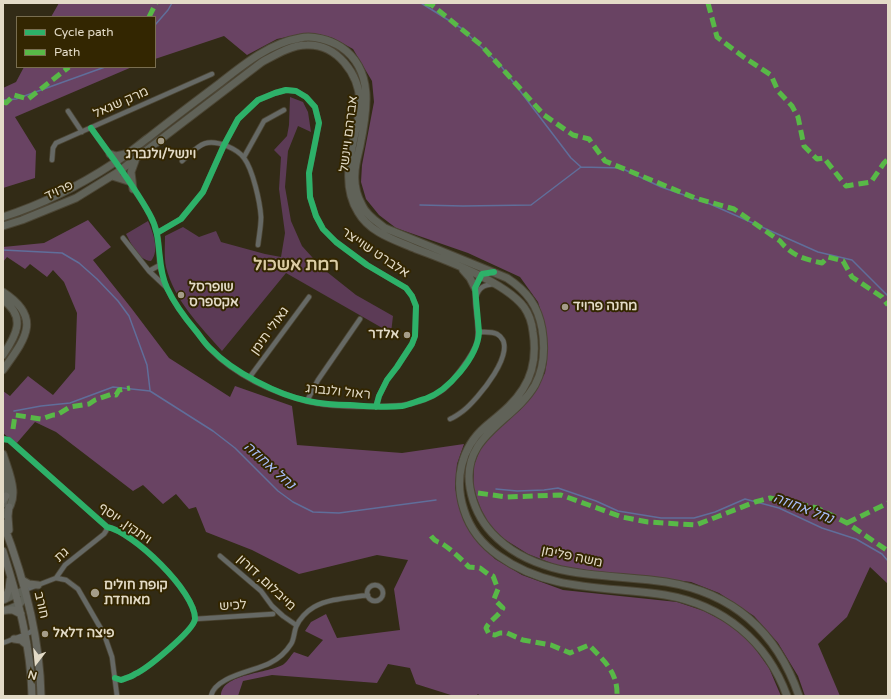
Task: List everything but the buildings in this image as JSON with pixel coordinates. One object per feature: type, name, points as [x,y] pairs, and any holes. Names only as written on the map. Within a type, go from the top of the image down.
[{"type":"main road","name":"אברהם ויינשל","points":[[115,163],[233,73],[266,50],[289,40],[302,37],[316,38],[334,43],[348,52],[360,69],[366,84],[367,97],[365,115],[354,172],[356,190],[362,206],[374,220],[385,228],[494,272]]},
{"type":"main road","name":"אברהם ויינשל","points":[[121,171],[262,62],[283,51],[295,47],[307,45],[321,48],[335,54],[349,67],[360,99],[360,110],[350,152],[348,179],[349,192],[353,204],[360,216],[384,236],[460,267],[480,277]]},
{"type":"main road","points":[[110,154],[116,156],[127,154]]},
{"type":"main road","points":[[134,188],[130,172],[136,159]]},
{"type":"main road","name":"פרויד","points":[[3,217],[72,189],[115,163]]},
{"type":"main road","name":"פרויד","points":[[3,226],[22,220],[76,198],[121,171]]},
{"type":"main road","points":[[112,176],[128,181]]},
{"type":"main road","points":[[460,267],[470,278],[475,288]]},
{"type":"main road","name":"משה פלימן","points":[[494,272],[516,284],[533,301],[540,316],[542,326],[543,356],[541,372],[535,385],[517,407],[497,424],[482,440],[473,458],[469,478],[472,496],[477,511],[485,526],[498,539],[515,551],[547,566],[584,574],[676,584],[696,589],[719,599],[745,615],[759,627],[774,644],[784,661],[799,696]]},
{"type":"main road","name":"משה פלימן","points":[[480,277],[510,293],[525,308],[529,315],[533,330],[535,351],[533,367],[525,386],[508,407],[484,427],[473,439],[463,460],[460,475],[460,490],[464,512],[472,528],[491,551],[509,563],[535,576],[554,582],[581,587],[672,597],[692,602],[714,611],[739,627],[758,645],[776,670],[787,696]]},
{"type":"main road","points":[[3,292],[12,298],[22,308],[25,314],[27,327],[20,346],[3,370]]},
{"type":"main road","points":[[3,300],[13,310],[17,323],[17,328],[13,339],[3,355]]},
{"type":"main road","points":[[3,454],[13,491],[3,516]]},
{"type":"main road","points":[[3,472],[6,480],[5,498],[12,548]]},
{"type":"main road","name":"חורב","points":[[3,523],[26,590],[39,663],[41,696]]},
{"type":"main road","name":"חורב","points":[[3,551],[16,594],[21,604],[21,614],[28,646],[32,696]]},
{"type":"main road","points":[[4,599],[9,586],[9,572]]},
{"type":"main road","points":[[22,580],[29,584],[38,585]]},
{"type":"main road","points":[[4,599],[26,590]]},
{"type":"main road","points":[[5,610],[21,604],[26,590]]},
{"type":"main road","points":[[21,604],[34,629]]},
{"type":"main road","points":[[5,610],[14,610],[21,614]]},
{"type":"main road","points":[[14,639],[21,640],[28,646]]},
{"type":"street","name":"מרק שגאל","points":[[52,160],[53,148],[56,143],[212,74]]},
{"type":"street","name":"אלברט שוייצר","points":[[158,233],[181,219],[203,192],[224,145],[238,119],[258,100],[286,90],[296,91],[306,96],[315,108],[319,123],[309,173],[310,196],[316,216],[323,229],[336,242],[367,265],[406,288],[412,296],[416,306],[415,336],[412,344],[387,380],[379,396],[376,407]]},
{"type":"street","points":[[244,158],[264,121],[284,110]]},
{"type":"street","points":[[68,111],[82,132]]},
{"type":"street","name":"ראול ולנברג","points":[[91,128],[134,188],[151,216],[158,233],[160,265],[167,288],[185,318],[211,350],[229,365],[249,378],[267,387],[307,401],[324,404],[376,407],[403,406],[434,396],[445,389],[473,352],[478,338],[475,288]]},
{"type":"street","points":[[182,161],[197,147],[208,142],[215,142],[224,145],[235,150],[244,158],[254,181],[261,217],[258,244]]},
{"type":"street","name":"ראול ולנברג","points":[[123,238],[149,271],[167,288]]},
{"type":"street","points":[[149,271],[160,265]]},
{"type":"street","points":[[475,288],[480,277],[486,273],[494,272]]},
{"type":"street","points":[[476,296],[479,289],[487,284],[494,284]]},
{"type":"street","name":"גאולי תימן","points":[[249,378],[309,297]]},
{"type":"street","points":[[307,401],[318,380],[360,319]]},
{"type":"street","points":[[450,419],[463,411],[474,401],[490,382],[502,359],[504,345],[501,338],[495,333],[478,332]]},
{"type":"street","name":"ויתקין, יוסף","points":[[3,439],[9,440],[107,527],[117,530],[161,564],[184,592],[191,606],[195,619]]},
{"type":"street","name":"גת","points":[[26,590],[56,578],[65,565],[104,534],[107,527]]},
{"type":"street","name":"מייבלום, דורון","points":[[220,556],[261,591],[272,606],[283,616],[296,625]]},
{"type":"street","points":[[56,578],[66,580],[78,589],[104,634],[110,648],[117,696]]},
{"type":"street","points":[[211,696],[220,684],[226,680],[270,663],[282,655],[291,644],[296,625],[307,612],[320,604],[368,595]]},
{"type":"street","name":"לכיש","points":[[195,619],[273,614]]},
{"type":"street","points":[[115,678],[121,680],[136,674],[155,661],[191,628],[195,619]]},
{"type":"street","points":[[3,643],[26,634],[34,629]]},
{"type":"shaded area","points":[[59,3],[888,3],[888,584],[870,567],[847,617],[818,644],[840,696],[805,696],[798,676],[778,643],[754,616],[719,593],[691,582],[613,574],[559,566],[528,554],[504,539],[488,524],[473,488],[474,465],[481,447],[496,430],[520,410],[536,389],[545,373],[547,360],[545,326],[538,302],[520,277],[468,253],[396,228],[379,215],[366,199],[361,182],[362,165],[374,102],[372,81],[353,49],[333,38],[318,34],[301,34],[277,39],[247,55],[224,36],[156,59],[156,16],[52,16]]},
{"type":"shaded area","points":[[23,68],[130,68],[15,117],[36,151],[35,178],[3,188],[3,88],[16,82]]},
{"type":"shaded area","points":[[290,97],[303,102],[308,112],[311,132],[298,126],[288,151],[285,187],[291,221],[302,246],[322,268],[356,295],[393,316],[391,333],[286,273],[222,351],[189,312],[175,291],[166,267],[165,236],[183,227],[199,237],[216,231],[221,242],[281,257],[285,233],[279,189],[281,157],[274,150],[287,136]]},
{"type":"shaded area","points":[[88,220],[111,247],[93,260],[169,358],[230,397],[235,386],[292,406],[297,445],[402,453],[464,444],[457,464],[455,488],[464,521],[478,542],[495,559],[522,575],[563,590],[677,602],[704,611],[727,623],[749,640],[769,668],[781,696],[480,696],[478,694],[476,696],[454,696],[416,684],[410,668],[388,664],[377,683],[272,675],[243,681],[238,696],[221,696],[223,688],[237,678],[284,664],[294,652],[308,657],[323,640],[305,631],[311,622],[326,614],[337,638],[400,630],[394,589],[408,560],[377,555],[299,574],[252,550],[206,532],[196,507],[189,509],[176,494],[163,504],[143,485],[133,491],[56,432],[35,422],[16,444],[3,433],[3,391],[10,396],[28,376],[53,395],[75,369],[77,313],[64,282],[53,270],[47,277],[30,264],[25,269],[7,257],[3,262],[3,247],[44,243]]},
{"type":"shaded area","points":[[148,221],[155,241],[154,257],[151,261],[142,258],[139,255],[126,234]]},
{"type":"waterway","points":[[156,24],[172,3]]},
{"type":"waterway","points":[[421,3],[461,28],[501,66],[571,158],[581,167],[621,168],[661,187],[710,204],[818,252],[852,260],[888,296]]},
{"type":"waterway","points":[[3,100],[16,99],[102,68]]},
{"type":"waterway","points":[[420,205],[531,205],[581,167]]},
{"type":"waterway","name":"נחל אחוזה","points":[[3,250],[62,253],[79,263],[97,279],[118,301],[129,316],[147,365],[150,390]]},
{"type":"waterway","name":"נחל אחוזה","points":[[14,411],[70,403],[113,387],[150,391],[213,431],[235,448],[278,491],[293,502],[313,512],[339,513],[436,500]]},
{"type":"waterway","name":"נחל אחוזה","points":[[496,489],[517,491],[558,488],[596,501],[618,511],[661,518],[694,518],[715,512],[745,499],[779,508],[822,528],[856,539],[882,554],[888,561]]},
{"type":"marked path","points":[[150,16],[156,3]]},
{"type":"marked path","points":[[425,3],[432,5],[481,45],[544,115],[573,135],[589,139],[605,161],[695,198],[734,209],[799,256],[822,263],[828,257],[843,261],[852,277],[882,297],[888,305]]},
{"type":"marked path","points":[[708,3],[717,37],[771,75],[778,91],[792,106],[798,117],[804,146],[817,159],[824,158],[846,186],[871,182],[888,159]]},
{"type":"marked path","points":[[3,102],[6,103],[14,95],[28,99],[68,68]]},
{"type":"marked path","points":[[13,429],[15,415],[41,419],[57,415],[70,407],[89,404],[95,400],[112,394],[116,395],[119,390],[130,388]]},
{"type":"marked path","points":[[478,493],[507,497],[561,495],[622,517],[648,522],[696,525],[755,502],[770,498],[817,508],[847,523],[888,551]]},
{"type":"marked path","points":[[847,523],[888,503]]},
{"type":"marked path","points":[[431,536],[436,541],[451,550],[469,567],[480,568],[493,576],[498,589],[494,599],[503,608],[486,628],[489,634],[495,635],[507,633],[523,640],[551,645],[570,653],[589,645],[605,662],[613,674],[617,688],[617,696]]},
{"type":"cycle path","points":[[157,233],[181,219],[203,192],[224,145],[238,119],[258,100],[286,90],[296,91],[306,97],[315,107],[319,123],[309,173],[310,197],[316,216],[323,229],[336,242],[367,265],[406,288],[412,296],[416,306],[415,336],[412,344],[387,380],[379,396],[376,407]]},
{"type":"cycle path","points":[[91,128],[130,182],[150,215],[157,233],[164,279],[176,305],[207,345],[220,358],[243,374],[283,394],[318,403],[383,407],[405,405],[434,395],[452,381],[468,362],[473,352],[479,332],[475,288],[482,274],[494,272]]},
{"type":"cycle path","points":[[3,439],[9,440],[107,527],[118,531],[131,539],[161,564],[174,579],[193,607],[195,619],[193,624],[179,640],[141,671],[121,680],[115,678]]},
{"type":"place","name":"וינשל/ולנברג","points":[[161,141]]},
{"type":"place","name":"שופרסל אקספרס","points":[[181,295]]},
{"type":"place","name":"מחנה פרויד","points":[[565,307]]},
{"type":"place","name":"אלדר","points":[[407,335]]},
{"type":"place","name":"קופת חולים מאוחדת","points":[[95,593]]},
{"type":"place","name":"פיצה דלאל","points":[[45,634]]},
{"type":"district","name":"רמת אשכול","points":[[296,266]]}]
